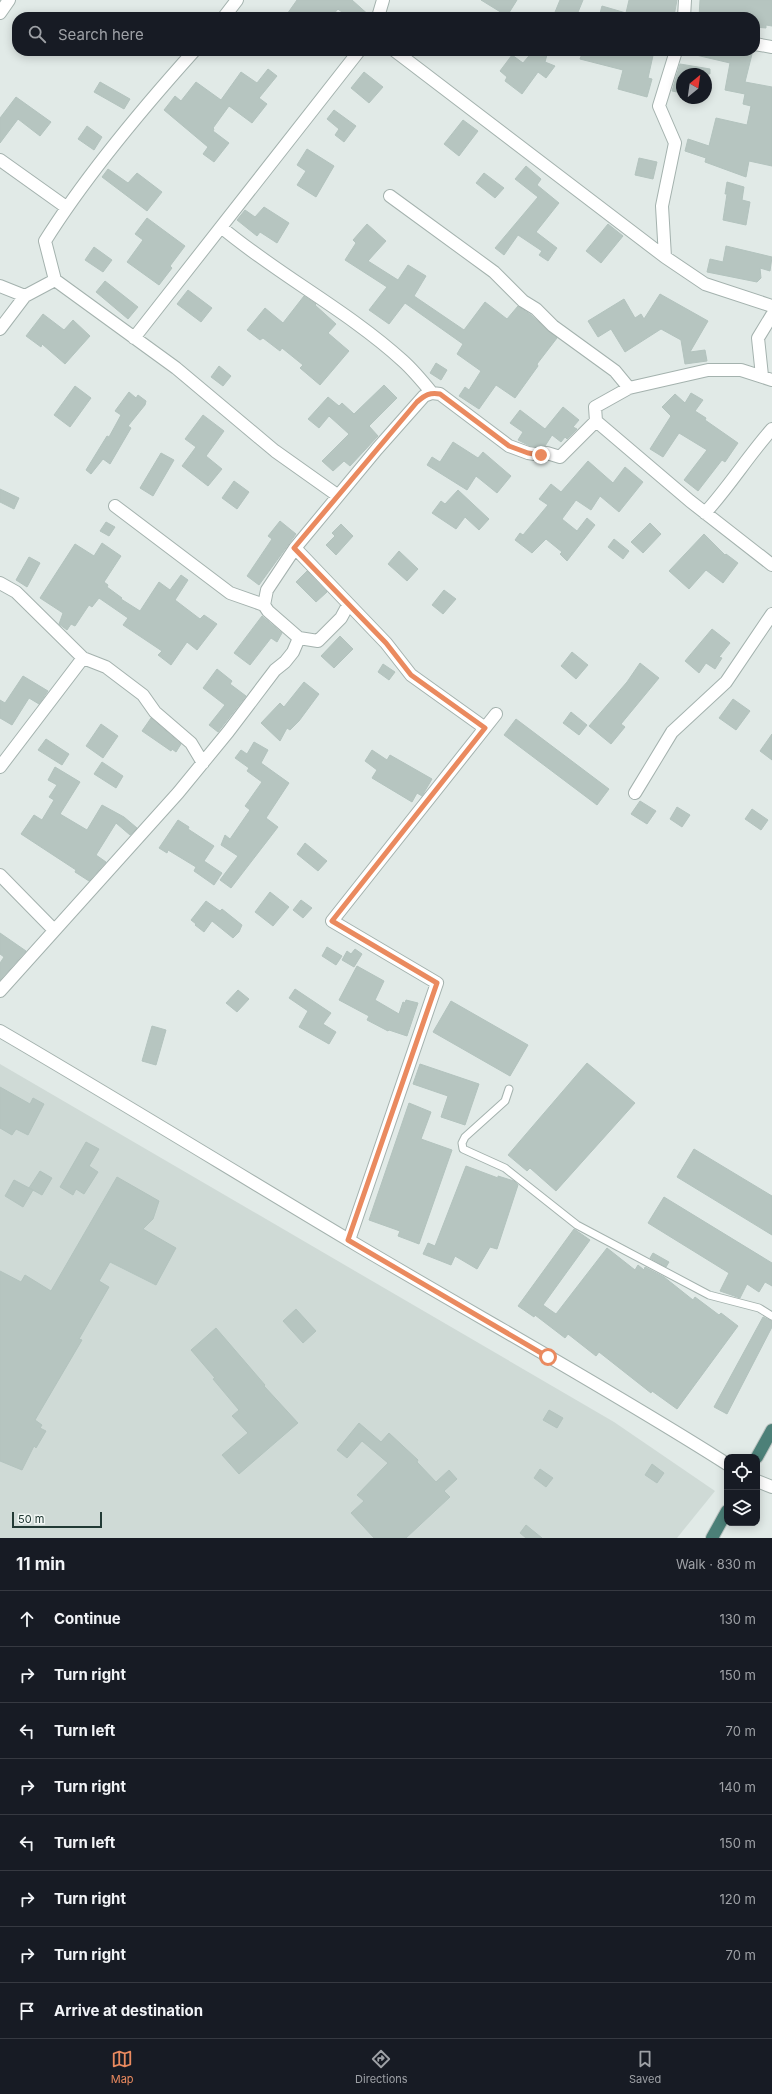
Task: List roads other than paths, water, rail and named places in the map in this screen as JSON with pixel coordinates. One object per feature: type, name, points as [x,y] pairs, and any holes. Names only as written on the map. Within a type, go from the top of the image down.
[{"type":"highway","points":[[759,1454],[772,1430]]},
{"type":"highway","points":[[712,1538],[724,1516]]},
{"type":"street","points":[[0,13],[9,0]]},
{"type":"street","points":[[228,12],[238,0]]},
{"type":"street","points":[[379,12],[383,0]]},
{"type":"street","points":[[684,12],[685,0]]},
{"type":"street","points":[[760,45],[772,47]]},
{"type":"street","points":[[189,56],[162,86],[66,207],[45,240],[55,280],[176,368],[275,451],[337,496]]},
{"type":"street","points":[[134,338],[355,56]]},
{"type":"street","points":[[402,56],[665,257],[705,284],[772,306]]},
{"type":"street","points":[[665,257],[662,206],[675,142],[659,106],[674,56]]},
{"type":"street","points":[[0,160],[66,207]]},
{"type":"street","points":[[390,196],[494,272],[523,301],[536,309],[553,326],[615,371],[630,388]]},
{"type":"street","points":[[221,226],[250,252],[368,333],[404,361],[432,392],[440,394],[509,446],[528,453],[541,455],[547,453],[560,456],[596,421]]},
{"type":"street","points":[[0,328],[25,296],[55,280]]},
{"type":"street","points":[[0,286],[25,296]]},
{"type":"street","points":[[772,315],[758,338],[767,378],[741,370],[708,370],[630,388],[595,407],[596,421],[705,512],[772,565]]},
{"type":"street","points":[[264,605],[267,590],[294,548],[417,402],[432,392]]},
{"type":"street","points":[[705,512],[772,429]]},
{"type":"street","points":[[115,506],[230,593],[264,605],[268,611],[299,638],[318,641],[341,618],[348,605]]},
{"type":"street","points":[[294,548],[386,643],[411,675],[485,728]]},
{"type":"street","points":[[0,583],[16,592],[83,658],[106,667],[143,695],[155,712],[191,743],[203,763]]},
{"type":"street","points":[[635,793],[672,732],[726,682],[772,614]]},
{"type":"street","points":[[0,991],[178,793],[275,670],[285,662],[293,652],[299,638]]},
{"type":"street","points":[[0,767],[83,658]]},
{"type":"street","points":[[348,1240],[437,983],[332,921],[496,714]]},
{"type":"street","points":[[0,875],[54,930]]},
{"type":"street","points":[[0,1031],[171,1131],[348,1240],[644,1411],[724,1462]]},
{"type":"street","points":[[760,1482],[772,1487]]},
{"type":"lane","points":[[509,1089],[506,1102],[465,1137],[462,1143],[463,1149],[505,1168],[577,1225],[709,1295],[759,1308],[772,1316]]}]
